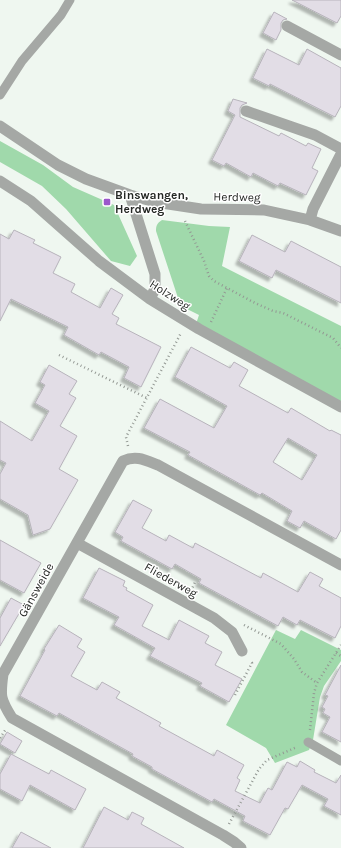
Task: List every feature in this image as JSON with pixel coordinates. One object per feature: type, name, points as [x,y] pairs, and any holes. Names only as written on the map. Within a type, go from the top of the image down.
[{"type":"street","points":[[287,26],[341,55]]},
{"type":"street","points":[[246,112],[315,135],[341,149]]},
{"type":"street","name":"Herdweg","points":[[0,126],[65,169],[86,179],[130,195],[154,202],[201,210],[264,210],[310,220],[341,231]]},
{"type":"street","points":[[310,220],[313,209],[341,154]]},
{"type":"street","name":"Holzweg","points":[[0,181],[31,201],[99,261],[150,299],[206,333],[341,407]]},
{"type":"street","points":[[130,195],[154,274],[155,290],[150,299]]},
{"type":"street","points":[[130,458],[142,459],[158,465],[341,565]]},
{"type":"street","name":"Gänsweide","points":[[130,458],[123,461],[3,674],[0,697],[12,718],[223,835],[241,848]]},
{"type":"street","name":"Fliederweg","points":[[77,543],[214,618],[232,632],[242,651]]},
{"type":"lane","points":[[0,95],[22,61],[61,15],[70,0]]},
{"type":"lane","points":[[308,742],[341,761]]},
{"type":"path","points":[[178,206],[204,261],[208,276],[214,281],[255,303],[273,311],[283,313],[333,338],[341,348]]},
{"type":"path","points":[[206,333],[227,288]]},
{"type":"path","points":[[130,458],[126,437],[187,322]]},
{"type":"path","points":[[59,354],[147,398]]},
{"type":"path","points":[[232,632],[243,624],[281,644],[294,659],[302,672],[317,683]]},
{"type":"path","points":[[223,835],[259,769],[267,760],[308,742],[314,693],[317,683],[341,645]]},
{"type":"path","points":[[336,653],[341,656]]},
{"type":"path","points":[[236,694],[246,675]]},
{"type":"green space","points":[[0,141],[43,165],[73,187],[114,205],[137,256],[130,266],[111,261],[66,209],[42,186],[0,162]]},
{"type":"green space","points":[[162,220],[230,227],[222,266],[341,326],[341,407],[195,327],[199,315],[185,308],[179,301],[156,231],[157,225]]},
{"type":"green space","points":[[276,630],[295,639],[301,630],[341,650],[341,661],[324,686],[320,697],[313,740],[309,750],[275,763],[266,748],[226,725]]},
{"type":"building","points":[[292,0],[341,0],[341,16],[337,23]]},
{"type":"building","points":[[274,12],[287,19],[283,20],[281,23],[281,30],[276,40],[263,33]]},
{"type":"building","points":[[267,49],[299,65],[307,49],[341,68],[341,106],[335,117],[270,84],[269,86],[253,78]]},
{"type":"building","points":[[233,99],[247,103],[242,105],[240,108],[240,117],[279,136],[281,133],[306,146],[308,143],[321,149],[312,168],[318,171],[306,195],[280,183],[278,186],[253,173],[251,177],[226,163],[224,166],[212,160],[235,115],[228,111]]},
{"type":"building","points":[[14,230],[35,240],[33,243],[61,257],[53,273],[75,284],[71,292],[100,308],[111,288],[123,295],[112,314],[119,318],[116,324],[161,347],[141,387],[124,378],[129,367],[101,352],[99,355],[64,335],[68,327],[11,299],[0,321],[0,234],[9,239]]},
{"type":"building","points":[[252,235],[285,252],[291,241],[341,267],[341,303],[276,270],[272,278],[239,261]]},
{"type":"building","points":[[191,347],[230,368],[234,362],[248,370],[239,386],[288,413],[291,408],[330,431],[331,430],[341,435],[341,530],[336,539],[304,521],[300,528],[287,521],[292,511],[262,493],[260,495],[188,455],[190,452],[144,428],[160,399],[214,428],[227,406],[175,377]],"holes":[[[288,438],[317,455],[302,480],[273,462]]]},
{"type":"building","points":[[49,365],[77,381],[69,394],[76,398],[60,426],[77,436],[59,469],[78,480],[50,529],[33,535],[28,515],[0,499],[0,474],[6,463],[0,460],[0,421],[32,441],[49,411],[35,403],[45,385],[40,382]]},
{"type":"building","points":[[133,500],[152,510],[142,528],[166,541],[169,535],[193,548],[195,543],[261,578],[263,573],[298,592],[310,572],[323,579],[319,586],[341,598],[341,626],[335,638],[300,620],[297,625],[283,617],[278,626],[199,583],[201,579],[175,564],[172,569],[121,541],[123,537],[115,532]]},
{"type":"building","points":[[0,540],[41,563],[24,593],[0,580]]},
{"type":"building","points":[[99,568],[125,581],[123,586],[127,588],[126,590],[153,605],[142,626],[169,640],[179,620],[209,636],[205,643],[222,652],[215,665],[242,679],[229,702],[200,686],[202,683],[150,656],[155,648],[114,625],[119,617],[83,598]]},
{"type":"building","points":[[11,598],[24,605],[0,646],[0,618]]},
{"type":"building","points":[[59,625],[82,639],[77,647],[85,652],[71,676],[97,690],[102,682],[120,692],[116,698],[161,723],[159,726],[214,756],[217,750],[244,765],[237,778],[240,780],[235,791],[260,803],[268,788],[272,790],[287,762],[297,767],[300,761],[315,770],[314,772],[336,783],[341,775],[341,815],[324,806],[328,799],[302,785],[288,809],[285,808],[270,835],[243,821],[245,816],[214,799],[212,802],[152,769],[152,767],[132,756],[133,754],[59,713],[57,716],[20,696],[45,650],[44,649]]},
{"type":"building","points":[[341,665],[341,742],[322,732],[330,717],[323,713],[325,709],[322,707],[328,696],[325,695]]},
{"type":"building","points":[[7,732],[22,741],[15,753],[0,744]]},
{"type":"building","points":[[11,754],[49,774],[51,770],[86,789],[75,810],[30,785],[22,801],[0,789],[0,774]]},
{"type":"building","points":[[104,807],[128,820],[132,812],[144,818],[141,824],[184,848],[83,848]]},
{"type":"building","points":[[21,832],[51,848],[12,848]]},
{"type":"place","name":"Binswangen, Herdweg","points":[[107,202]]}]
